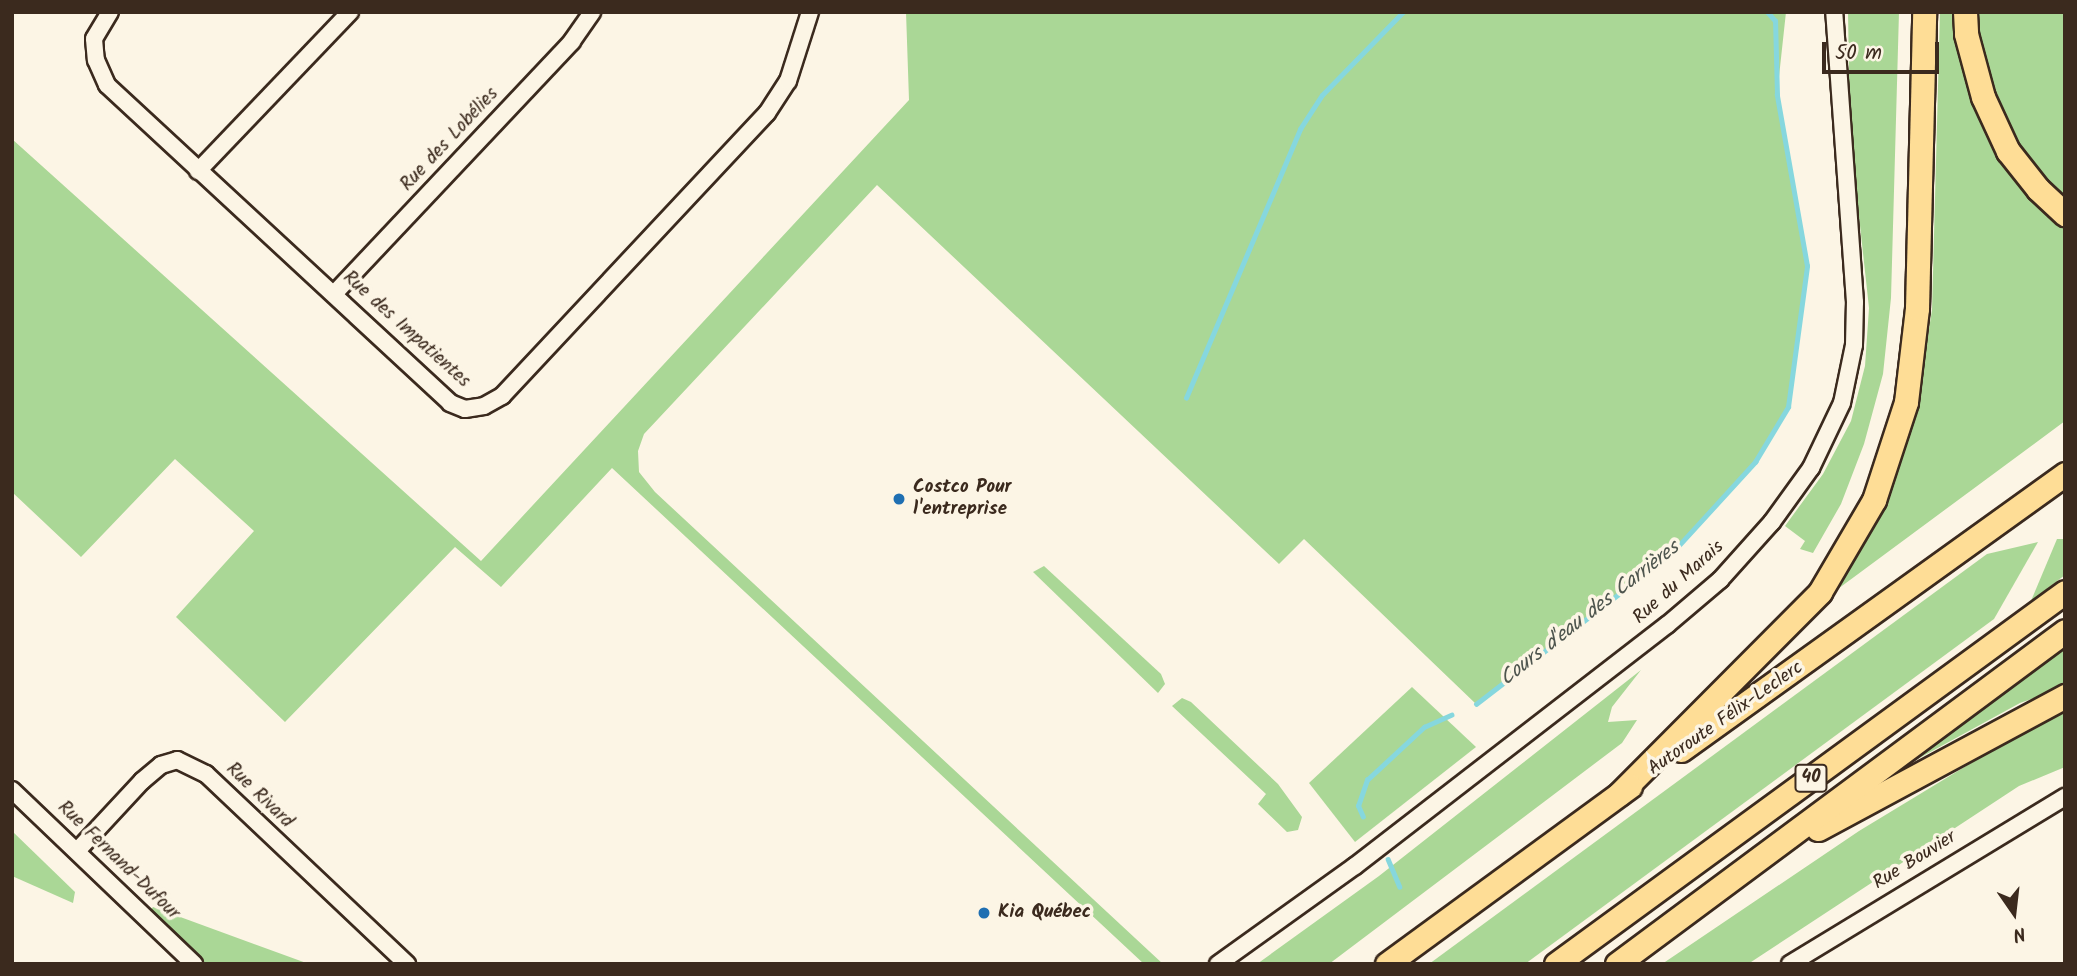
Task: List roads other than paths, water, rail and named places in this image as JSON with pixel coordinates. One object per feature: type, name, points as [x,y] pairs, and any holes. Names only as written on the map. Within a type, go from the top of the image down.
[{"type":"highway","points":[[1619,794],[1731,687],[1820,592],[1874,500],[1906,402],[1917,308],[1924,12]]},
{"type":"highway","points":[[1965,12],[1966,34],[1983,97],[2008,151],[2038,189],[2065,214]]},
{"type":"highway","points":[[1927,577],[2065,464]]},
{"type":"highway","name":"Autoroute Félix-Leclerc","points":[[1387,964],[1619,794],[1927,577],[2065,474]]},
{"type":"highway","name":"40","points":[[1556,964],[2065,592]]},
{"type":"highway","points":[[1617,964],[2065,631]]},
{"type":"highway","points":[[1736,874],[2065,696]]},
{"type":"street","name":"Rue des Impatientes","points":[[110,12],[94,39],[96,60],[107,85],[450,403],[466,409],[484,407],[502,396],[767,113],[788,81],[810,12]]},
{"type":"street","points":[[198,171],[350,12]]},
{"type":"street","name":"Rue des Lobélies","points":[[334,294],[572,41],[592,12]]},
{"type":"street","name":"Rue du Marais","points":[[1218,964],[1355,866],[1667,625],[1720,580],[1772,522],[1811,468],[1842,403],[1854,345],[1855,302],[1834,12]]},
{"type":"street","name":"Rue Rivard","points":[[77,850],[142,780],[160,765],[177,760],[206,774],[407,964]]},
{"type":"street","name":"Rue Fernand-Dufour","points":[[12,790],[194,964]]},
{"type":"street","name":"Rue Bouvier","points":[[1790,964],[2065,797]]},
{"type":"waterway","points":[[1186,398],[1300,129],[1322,95],[1403,12]]},
{"type":"waterway","name":"Cours d'eau des Carrières","points":[[1476,704],[1671,554],[1755,462],[1788,407],[1807,266],[1777,95],[1775,21],[1767,12]]},
{"type":"waterway","name":"Cours d'eau des Carrières","points":[[1363,817],[1358,806],[1367,780],[1424,727],[1451,715]]},
{"type":"waterway","name":"Cours d'eau des Carrières","points":[[1388,859],[1400,887]]},
{"type":"place","name":"Costco Pour l'entreprise","points":[[899,499]]},
{"type":"place","name":"Kia Québec","points":[[984,913]]}]
